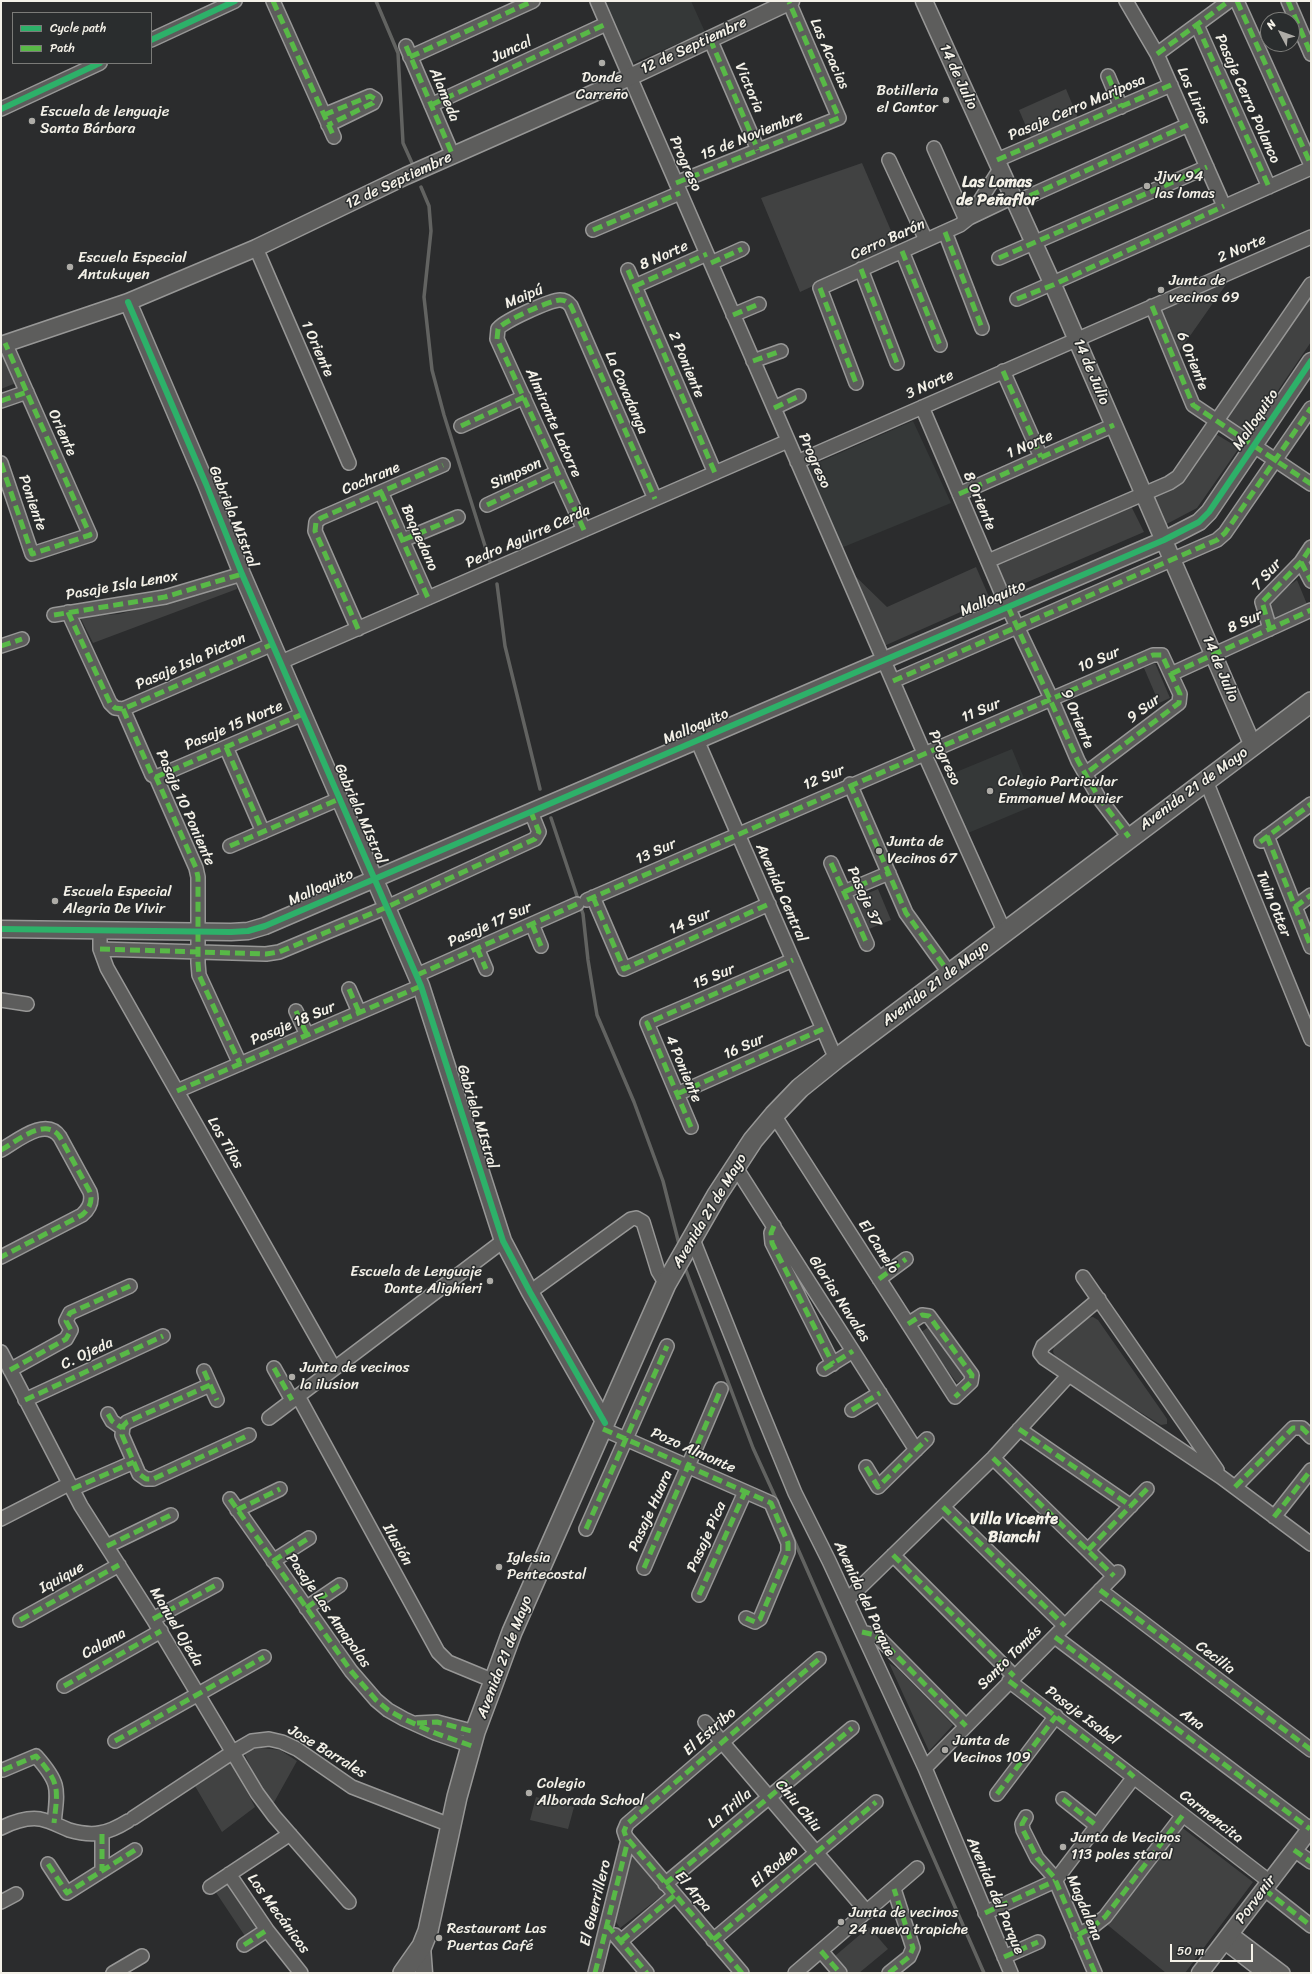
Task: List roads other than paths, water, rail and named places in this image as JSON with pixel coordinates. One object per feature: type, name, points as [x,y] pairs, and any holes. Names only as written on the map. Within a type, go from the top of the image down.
[{"type":"main road","name":"Avenida 21 de Mayo","points":[[403,1973],[422,1946],[430,1923],[450,1825],[474,1739],[512,1632],[666,1284],[685,1249],[735,1166],[774,1115],[800,1088],[836,1058],[1311,702]]},
{"type":"street","points":[[152,40],[235,1]]},
{"type":"street","points":[[273,1],[334,137]]},
{"type":"street","name":"Alameda","points":[[453,156],[408,52],[532,1]]},
{"type":"street","name":"Progreso","points":[[596,1],[1004,933]]},
{"type":"street","name":"14 de Julio","points":[[924,1],[1053,285],[1253,746]]},
{"type":"street","name":"Los Lirios","points":[[1126,1],[1157,54],[1224,206]]},
{"type":"street","points":[[1157,54],[1229,1]]},
{"type":"street","points":[[1237,1],[1311,165]]},
{"type":"street","points":[[1288,1],[1311,54]]},
{"type":"street","name":"12 de Septiembre","points":[[3,344],[128,302],[256,248],[406,176],[630,77],[790,2]]},
{"type":"street","name":"Las Acacias","points":[[790,2],[839,118]]},
{"type":"street","name":"Juncal","points":[[431,105],[606,24]]},
{"type":"street","name":"Pasaje Cerro Polanco","points":[[1196,25],[1269,187]]},
{"type":"street","name":"Victoria","points":[[710,39],[758,150]]},
{"type":"street","points":[[1,108],[98,64]]},
{"type":"street","points":[[1108,76],[1121,107]]},
{"type":"street","name":"Pasaje Cerro Mariposa","points":[[999,165],[1171,85]]},
{"type":"street","name":"15 de Noviembre","points":[[593,230],[758,150],[839,118]]},
{"type":"street","name":"Cerro Barón","points":[[856,383],[820,288],[945,232],[967,219],[1015,200],[1188,125]]},
{"type":"street","points":[[934,148],[967,219]]},
{"type":"street","points":[[889,160],[926,240]]},
{"type":"street","name":"Cerro Barón","points":[[967,219],[999,165]]},
{"type":"street","points":[[999,258],[1207,167]]},
{"type":"street","points":[[1017,299],[1053,285],[1224,206],[1311,168]]},
{"type":"street","points":[[945,232],[982,328]]},
{"type":"street","name":"2 Norte","points":[[1076,338],[1311,237]]},
{"type":"street","name":"1 Oriente","points":[[256,248],[350,463]]},
{"type":"street","name":"8 Norte","points":[[635,286],[709,259],[742,249]]},
{"type":"street","points":[[902,251],[940,344]]},
{"type":"street","name":"2 Poniente","points":[[628,270],[715,473]]},
{"type":"street","points":[[861,270],[897,363]]},
{"type":"street","name":"Malloquito","points":[[988,561],[1178,478],[1311,284]]},
{"type":"street","name":"Maipú","points":[[498,329],[504,322],[556,301],[566,301]]},
{"type":"street","name":"La Covadonga","points":[[566,301],[573,309],[655,499]]},
{"type":"street","name":"Gabriela MIstral","points":[[128,302],[206,484],[242,574],[419,980],[503,1241],[604,1426]]},
{"type":"street","points":[[734,315],[759,304]]},
{"type":"street","name":"6 Oriente","points":[[1152,306],[1193,405],[1311,484]]},
{"type":"street","name":"Almirante Latorre","points":[[498,329],[498,339],[584,530]]},
{"type":"street","name":"3 Norte","points":[[797,462],[1076,338]]},
{"type":"street","name":"Oriente","points":[[3,344],[27,392],[90,535],[32,554]]},
{"type":"street","points":[[754,362],[781,351]]},
{"type":"street","name":"Malloquito","points":[[1,929],[240,932],[257,929],[1164,540],[1199,522],[1209,512],[1311,361]]},
{"type":"street","points":[[1003,371],[1041,458]]},
{"type":"street","points":[[1,401],[27,392]]},
{"type":"street","points":[[774,408],[800,396]]},
{"type":"street","points":[[461,426],[524,397]]},
{"type":"street","name":"8 Oriente","points":[[922,406],[1008,607]]},
{"type":"street","points":[[893,681],[1218,540],[1223,535],[1311,408]]},
{"type":"street","name":"1 Norte","points":[[959,494],[1114,425]]},
{"type":"street","name":"Pedro Aguirre Cerda","points":[[281,662],[788,441]]},
{"type":"street","name":"Poniente","points":[[1,463],[32,554]]},
{"type":"street","name":"Cochrane","points":[[358,629],[316,534],[315,525],[321,518],[443,465]]},
{"type":"street","name":"Simpson","points":[[487,505],[558,472]]},
{"type":"street","name":"Baquedano","points":[[381,492],[428,598]]},
{"type":"street","points":[[403,540],[458,517]]},
{"type":"street","name":"7 Sur","points":[[1270,629],[1262,602],[1301,562],[1311,547]]},
{"type":"street","points":[[1301,562],[1311,582]]},
{"type":"street","name":"Pasaje Isla Lenox","points":[[54,615],[157,599],[242,574]]},
{"type":"street","name":"9 Oriente","points":[[1008,607],[1085,774],[1099,798],[1129,837]]},
{"type":"street","name":"8 Sur","points":[[1171,674],[1311,610]]},
{"type":"street","points":[[68,612],[110,703],[115,708],[123,709]]},
{"type":"street","points":[[1,646],[22,639]]},
{"type":"street","name":"Pasaje Isla Picton","points":[[123,709],[273,644]]},
{"type":"street","name":"10 Sur","points":[[1051,698],[1153,655],[1159,654]]},
{"type":"street","name":"9 Sur","points":[[1085,774],[1179,702],[1181,697],[1165,659],[1159,654]]},
{"type":"street","name":"11 Sur","points":[[924,753],[1051,698]]},
{"type":"street","name":"Pasaje 10 Poniente","points":[[123,709],[152,775],[156,777],[196,868],[198,877],[198,969],[201,980],[240,1064]]},
{"type":"street","name":"Pasaje 15 Norte","points":[[156,777],[303,714]]},
{"type":"street","name":"Avenida Central","points":[[697,740],[836,1058]]},
{"type":"street","points":[[226,747],[263,832]]},
{"type":"street","name":"12 Sur","points":[[738,833],[924,753]]},
{"type":"street","name":"Twin Otter","points":[[1206,781],[1311,1039]]},
{"type":"street","points":[[850,784],[909,918],[950,974]]},
{"type":"street","points":[[230,846],[339,799]]},
{"type":"street","points":[[1311,804],[1264,839],[1295,907],[1311,947]]},
{"type":"street","points":[[100,949],[273,954],[387,907],[535,839],[539,832],[531,812]]},
{"type":"street","name":"13 Sur","points":[[586,900],[738,833]]},
{"type":"street","name":"Pasaje 37","points":[[831,863],[867,944]]},
{"type":"street","points":[[844,892],[889,873]]},
{"type":"street","points":[[1295,907],[1311,895]]},
{"type":"street","name":"Pasaje 17 Sur","points":[[419,980],[477,948],[586,900]]},
{"type":"street","name":"14 Sur","points":[[586,900],[624,969],[769,904]]},
{"type":"street","points":[[532,924],[541,946]]},
{"type":"street","name":"Los Tilos","points":[[100,930],[100,949],[107,968],[334,1368]]},
{"type":"street","points":[[477,948],[486,969]]},
{"type":"street","name":"15 Sur","points":[[647,1023],[793,960]]},
{"type":"street","name":"Pasaje 18 Sur","points":[[177,1091],[359,1012],[419,980]]},
{"type":"street","points":[[349,988],[359,1012]]},
{"type":"street","points":[[1,1000],[27,1004]]},
{"type":"street","points":[[296,1011],[307,1035]]},
{"type":"street","name":"4 Poniente","points":[[647,1023],[691,1128]]},
{"type":"street","name":"16 Sur","points":[[677,1094],[823,1029]]},
{"type":"street","name":"El Canelo","points":[[774,1115],[879,1279],[908,1324],[955,1396],[971,1382],[972,1375],[929,1316],[922,1315],[908,1324]]},
{"type":"street","points":[[1,1150],[42,1128],[54,1131],[60,1137],[90,1192],[91,1200],[87,1209],[82,1215],[1,1257]]},
{"type":"street","name":"Glorias Navales","points":[[735,1166],[916,1450]]},
{"type":"street","points":[[530,1292],[631,1219],[636,1218],[643,1222],[658,1272],[666,1284]]},
{"type":"street","points":[[774,1226],[771,1233],[772,1243],[828,1366],[854,1351]]},
{"type":"street","points":[[269,1418],[503,1241]]},
{"type":"street","name":"Avenida del Parque","points":[[685,1249],[756,1398],[792,1486],[925,1768],[1010,1973]]},
{"type":"street","points":[[879,1279],[906,1259]]},
{"type":"street","points":[[1083,1277],[1221,1477]]},
{"type":"street","points":[[10,1370],[66,1339],[71,1330],[66,1321],[70,1313],[130,1286]]},
{"type":"street","points":[[1099,1299],[1044,1346],[1040,1353],[1044,1358],[1221,1477],[1311,1544]]},
{"type":"street","name":"C. Ojeda","points":[[25,1400],[163,1336]]},
{"type":"street","points":[[586,1529],[667,1346]]},
{"type":"street","name":"Manuel Ojeda","points":[[1,1352],[71,1487],[161,1631],[262,1800],[349,1902]]},
{"type":"street","name":"Ilusión","points":[[274,1368],[295,1398],[438,1652],[453,1665],[494,1681]]},
{"type":"street","points":[[204,1371],[217,1400]]},
{"type":"street","points":[[847,1600],[992,1458],[1069,1375]]},
{"type":"street","points":[[210,1385],[126,1422],[122,1428],[122,1435],[142,1477],[153,1480],[249,1435]]},
{"type":"street","name":"Pasaje Huara","points":[[644,1568],[721,1389]]},
{"type":"street","points":[[852,1410],[880,1393]]},
{"type":"street","points":[[108,1414],[112,1421],[122,1428]]},
{"type":"street","points":[[1166,1439],[1175,1439],[1180,1433],[1183,1421]]},
{"type":"street","name":"Pozo Almonte","points":[[604,1426],[626,1439],[771,1504],[788,1543],[788,1552],[760,1619],[755,1622],[746,1618]]},
{"type":"street","points":[[1235,1487],[1293,1428],[1302,1428],[1311,1437]]},
{"type":"street","points":[[1019,1429],[1131,1506]]},
{"type":"street","points":[[866,1466],[878,1487],[927,1439]]},
{"type":"street","points":[[992,1458],[1088,1550],[1147,1489]]},
{"type":"street","points":[[1,1519],[71,1487],[134,1462]]},
{"type":"street","points":[[1274,1517],[1311,1470]]},
{"type":"street","points":[[237,1510],[280,1489]]},
{"type":"street","name":"Pasaje Pica","points":[[699,1595],[745,1492]]},
{"type":"street","name":"Pasaje Las Amapolas","points":[[230,1499],[364,1688],[388,1710],[417,1723],[437,1722],[474,1739]]},
{"type":"street","points":[[942,1507],[1065,1626]]},
{"type":"street","points":[[107,1546],[171,1515]]},
{"type":"street","points":[[273,1561],[309,1538]]},
{"type":"street","name":"Santo Tomás","points":[[925,1768],[1116,1574],[1088,1550]]},
{"type":"street","name":"Pasaje Isabel","points":[[893,1555],[1012,1678],[1056,1716],[1134,1777]]},
{"type":"street","name":"Iquique","points":[[20,1620],[119,1565]]},
{"type":"street","points":[[153,1619],[216,1585]]},
{"type":"street","points":[[306,1608],[340,1585]]},
{"type":"street","name":"Cecilia","points":[[1100,1590],[1311,1750]]},
{"type":"street","name":"Calama","points":[[64,1686],[161,1631]]},
{"type":"street","points":[[862,1632],[875,1635],[881,1640],[966,1726]]},
{"type":"street","name":"Ana","points":[[1055,1637],[1310,1828]]},
{"type":"street","points":[[115,1741],[264,1657]]},
{"type":"street","name":"El Estribo","points":[[626,1835],[627,1824],[819,1660]]},
{"type":"street","points":[[997,1794],[1056,1716]]},
{"type":"street","name":"Chiu Chiu","points":[[705,1722],[867,1912]]},
{"type":"street","name":"La Trilla","points":[[666,1884],[852,1728]]},
{"type":"street","name":"Jose Barrales","points":[[1,1828],[24,1819],[39,1819],[85,1834],[102,1834],[115,1829],[130,1820],[233,1752],[252,1741],[260,1740],[282,1742],[306,1755],[335,1777],[352,1787],[450,1825]]},
{"type":"street","points":[[3,1770],[36,1756],[52,1773],[57,1785],[54,1824]]},
{"type":"street","points":[[985,1913],[1056,1881],[1134,1777]]},
{"type":"street","name":"Carmencita","points":[[1134,1777],[1183,1815],[1267,1886],[1311,1926]]},
{"type":"street","points":[[1063,1799],[1097,1826]]},
{"type":"street","name":"El Rodeo","points":[[713,1940],[876,1802]]},
{"type":"street","points":[[1078,1935],[1091,1928],[1105,1917],[1183,1815]]},
{"type":"street","name":"Magdalena","points":[[1026,1817],[1022,1824],[1023,1830],[1033,1853],[1056,1881],[1095,1973]]},
{"type":"street","name":"Porvenir","points":[[1200,1973],[1310,1828]]},
{"type":"street","points":[[102,1834],[102,1871]]},
{"type":"street","name":"Los Mecánicos","points":[[210,1887],[290,1834]]},
{"type":"street","name":"El Arpa","points":[[626,1835],[742,1973]]},
{"type":"street","name":"El Guerrillero","points":[[595,1973],[626,1835]]},
{"type":"street","points":[[48,1864],[67,1893],[135,1850]]},
{"type":"street","points":[[1294,1850],[1311,1862]]},
{"type":"street","points":[[795,1973],[918,1868]]},
{"type":"street","name":"Los Mecánicos","points":[[229,1874],[267,1930],[301,1973]]},
{"type":"street","points":[[889,1973],[906,1960],[912,1953],[913,1943],[894,1889]]},
{"type":"street","points":[[1,1902],[16,1894]]},
{"type":"street","points":[[621,1941],[675,1895]]},
{"type":"street","points":[[607,1925],[648,1973]]},
{"type":"street","points":[[244,1945],[267,1930]]},
{"type":"street","points":[[1227,1938],[1264,1973]]},
{"type":"street","points":[[1227,1938],[1283,1973]]},
{"type":"street","points":[[1004,1957],[1038,1942]]},
{"type":"street","points":[[422,1946],[424,1973]]},
{"type":"street","points":[[821,1950],[840,1973]]},
{"type":"street","points":[[113,1973],[142,1956]]},
{"type":"waterway","points":[[376,1],[398,53],[403,143],[412,163]]},
{"type":"waterway","points":[[421,187],[429,206],[431,231],[424,297],[432,370],[444,415],[491,565]]},
{"type":"waterway","points":[[497,584],[505,646],[540,789]]},
{"type":"waterway","points":[[551,818],[583,914],[588,960],[597,1015],[634,1102],[663,1181],[680,1248]]},
{"type":"waterway","points":[[684,1265],[753,1448],[778,1503]]},
{"type":"waterway","points":[[787,1524],[984,1973]]},
{"type":"place","name":"Donde Carreño","points":[[602,63]]},
{"type":"place","name":"Botilleria el Cantor","points":[[946,100]]},
{"type":"place","name":"Escuela de lenguaje Santa Bárbara","points":[[32,121]]},
{"type":"place","name":"Jjvv 94 las lomas","points":[[1147,186]]},
{"type":"place","name":"Escuela Especial Antukuyen","points":[[70,267]]},
{"type":"place","name":"Junta de vecinos 69","points":[[1161,290]]},
{"type":"place","name":"Colegio Particular Emmanuel Mounier","points":[[990,791]]},
{"type":"place","name":"Junta de Vecinos 67","points":[[879,851]]},
{"type":"place","name":"Escuela Especial Alegria De Vivir","points":[[55,901]]},
{"type":"place","name":"Escuela de Lenguaje Dante Alighieri","points":[[490,1281]]},
{"type":"place","name":"Junta de vecinos la ilusion","points":[[292,1377]]},
{"type":"place","name":"Iglesia Pentecostal","points":[[499,1567]]},
{"type":"place","name":"Junta de Vecinos 109","points":[[945,1750]]},
{"type":"place","name":"Colegio Alborada School","points":[[529,1793]]},
{"type":"place","name":"Junta de Vecinos 113 poles starol","points":[[1063,1847]]},
{"type":"place","name":"Junta de vecinos 24 nueva trapiche","points":[[841,1922]]},
{"type":"place","name":"Restaurant Las Puertas Café","points":[[439,1938]]},
{"type":"district","name":"Las Lomas de Peñaflor","points":[[997,192]]},
{"type":"district","name":"Villa Vicente Bianchi","points":[[1014,1529]]}]
